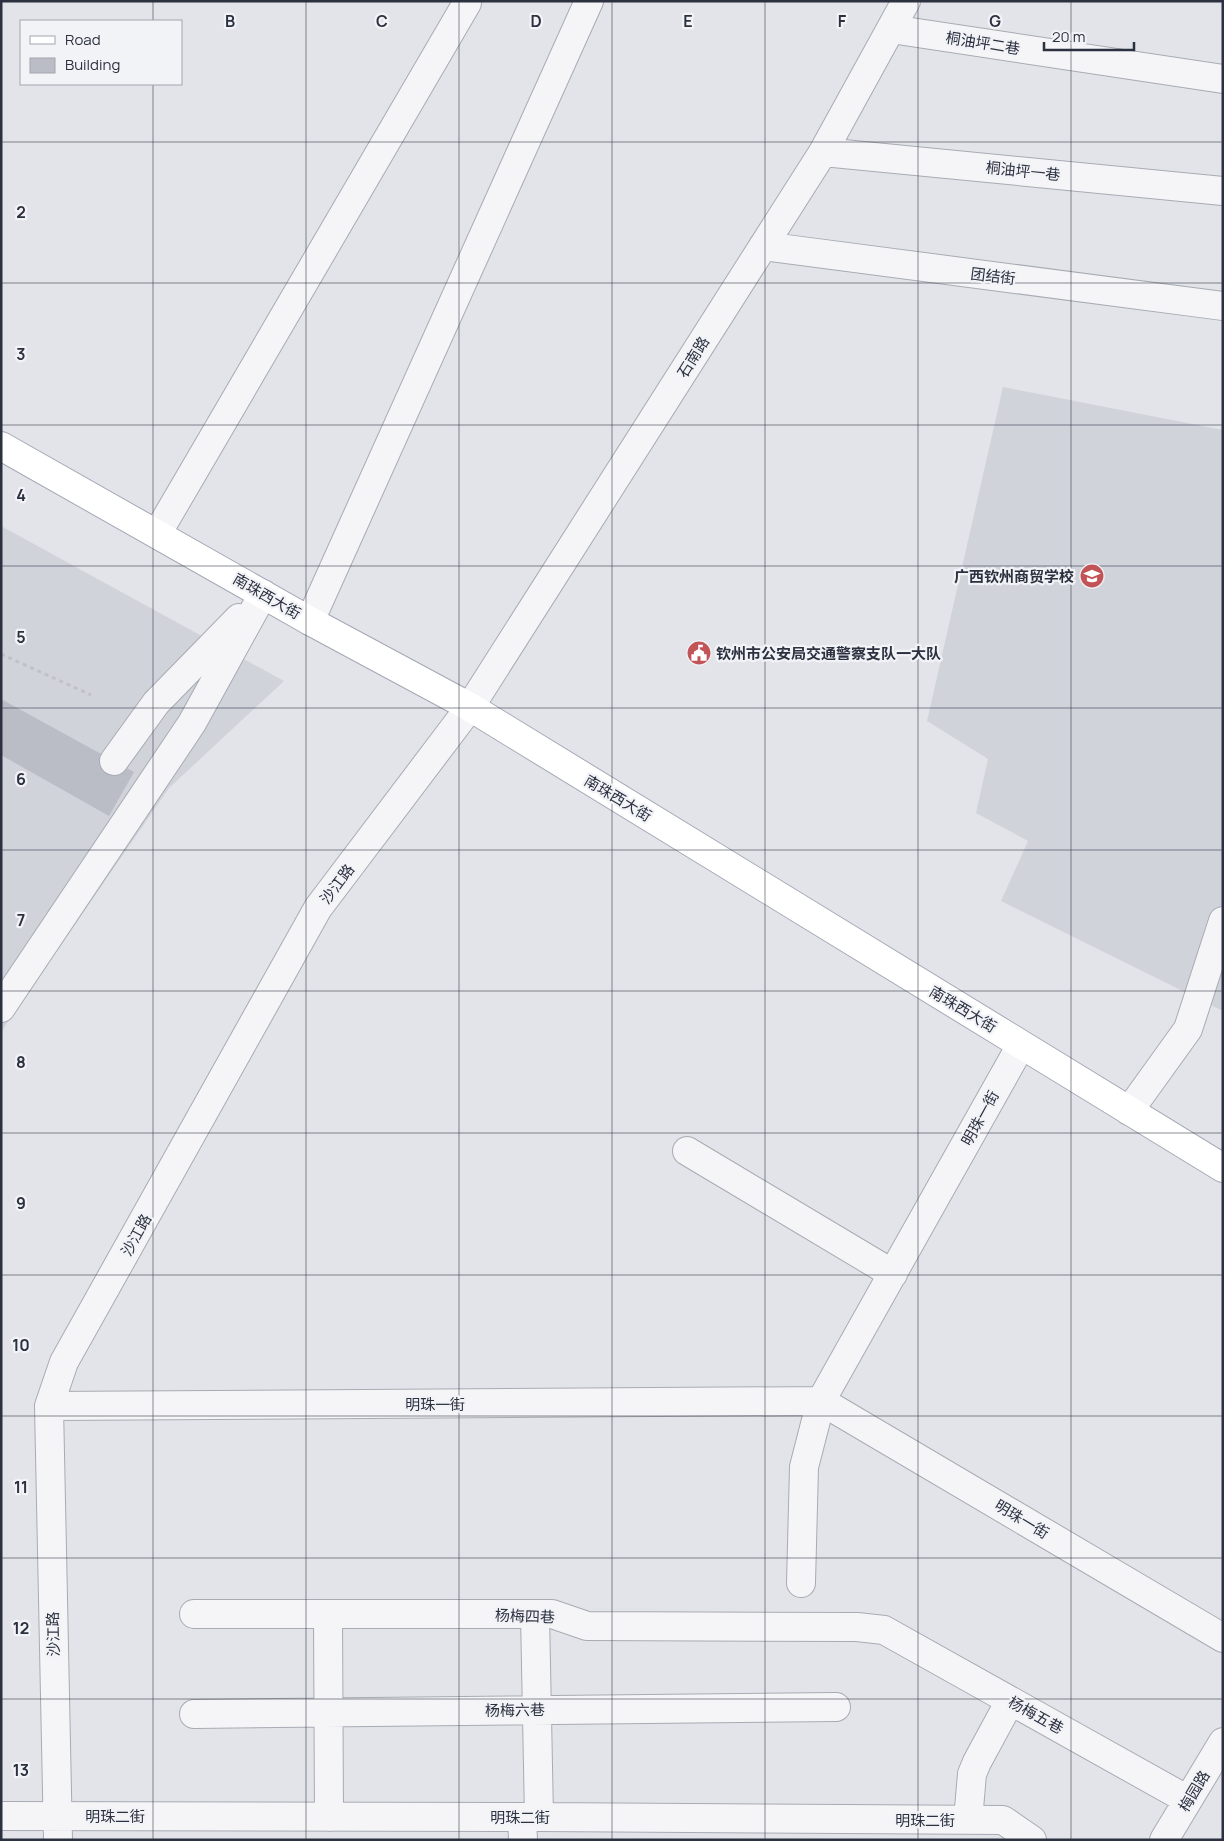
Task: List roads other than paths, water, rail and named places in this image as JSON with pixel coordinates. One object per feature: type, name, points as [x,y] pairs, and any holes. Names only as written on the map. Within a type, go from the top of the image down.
[{"type":"main road","name":"南珠西大街","points":[[1,446],[263,594],[470,707],[1223,1168]]},
{"type":"street","points":[[157,534],[467,2],[465,1]]},
{"type":"street","points":[[310,620],[590,1]]},
{"type":"street","name":"石南路","points":[[470,707],[823,152],[906,1]]},
{"type":"street","name":"桐油坪二巷","points":[[891,29],[1223,79]]},
{"type":"street","name":"桐油坪一巷","points":[[823,152],[1223,191]]},
{"type":"street","name":"团结街","points":[[763,246],[1223,306]]},
{"type":"street","points":[[114,761],[156,703],[263,594]]},
{"type":"street","points":[[1,1008],[192,723],[263,594]]},
{"type":"street","name":"沙江路","points":[[57,1828],[49,1406],[64,1362],[318,908],[470,707]]},
{"type":"street","points":[[1129,1111],[1188,1029],[1223,921]]},
{"type":"street","name":"明珠一街","points":[[821,1401],[1021,1045]]},
{"type":"street","points":[[687,1151],[892,1274]]},
{"type":"street","points":[[801,1583],[804,1467],[821,1401]]},
{"type":"street","name":"明珠一街","points":[[49,1406],[821,1401],[1223,1638]]},
{"type":"street","name":"杨梅四巷","points":[[194,1614],[552,1614],[587,1626],[857,1627],[884,1630]]},
{"type":"street","points":[[528,1824],[536,1710],[535,1614]]},
{"type":"street","points":[[328,1615],[329,1816]]},
{"type":"street","name":"杨梅五巷","points":[[884,1630],[1188,1800]]},
{"type":"street","points":[[968,1820],[972,1774],[1010,1701]]},
{"type":"street","name":"杨梅六巷","points":[[194,1714],[836,1707]]},
{"type":"street","name":"梅园路","points":[[1164,1840],[1223,1742]]},
{"type":"street","name":"明珠二街","points":[[1,1816],[57,1828],[329,1816],[528,1824],[968,1820],[1032,1840]]},
{"type":"place","name":"广西钦州商贸学校","points":[[1092,576]]},
{"type":"place","name":"钦州市公安局交通警察支队一大队","points":[[699,653]]}]
